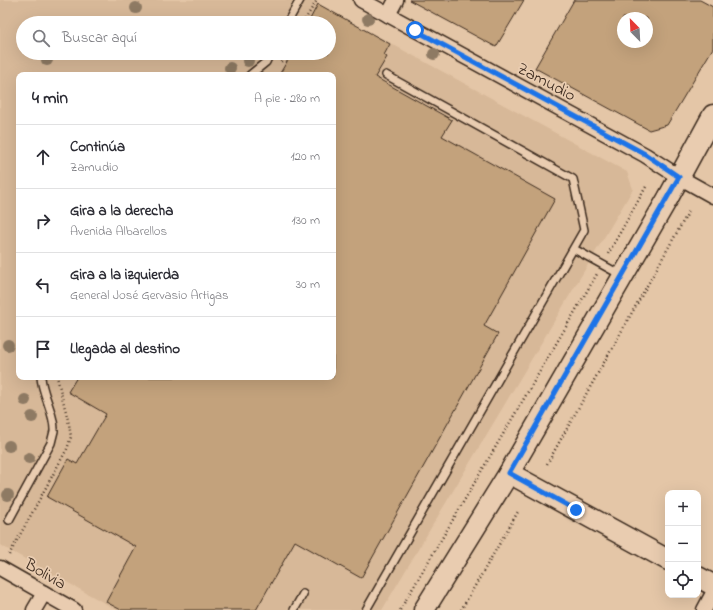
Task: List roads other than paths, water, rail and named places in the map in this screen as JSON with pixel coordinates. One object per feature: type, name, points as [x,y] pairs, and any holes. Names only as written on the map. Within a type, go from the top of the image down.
[{"type":"street","name":"Zamudio","points":[[361,0],[645,154],[679,177],[713,196]]},
{"type":"street","points":[[388,15],[396,0]]},
{"type":"street","points":[[424,610],[509,473],[713,116]]},
{"type":"street","points":[[509,473],[665,558]]},
{"type":"street","name":"Bolivia","points":[[0,568],[74,610]]},
{"type":"street","points":[[701,579],[713,585]]},
{"type":"street","points":[[34,610],[44,593]]},
{"type":"street","points":[[704,610],[713,593]]},
{"type":"lane","points":[[291,16],[300,0]]},
{"type":"lane","points":[[254,72],[267,60]]},
{"type":"lane","points":[[366,610],[584,230],[573,179],[386,75]]},
{"type":"lane","points":[[574,248],[622,276]]},
{"type":"lane","points":[[9,520],[51,443],[54,430],[52,418],[42,388],[41,380]]},
{"type":"lane","points":[[294,610],[303,594]]}]
